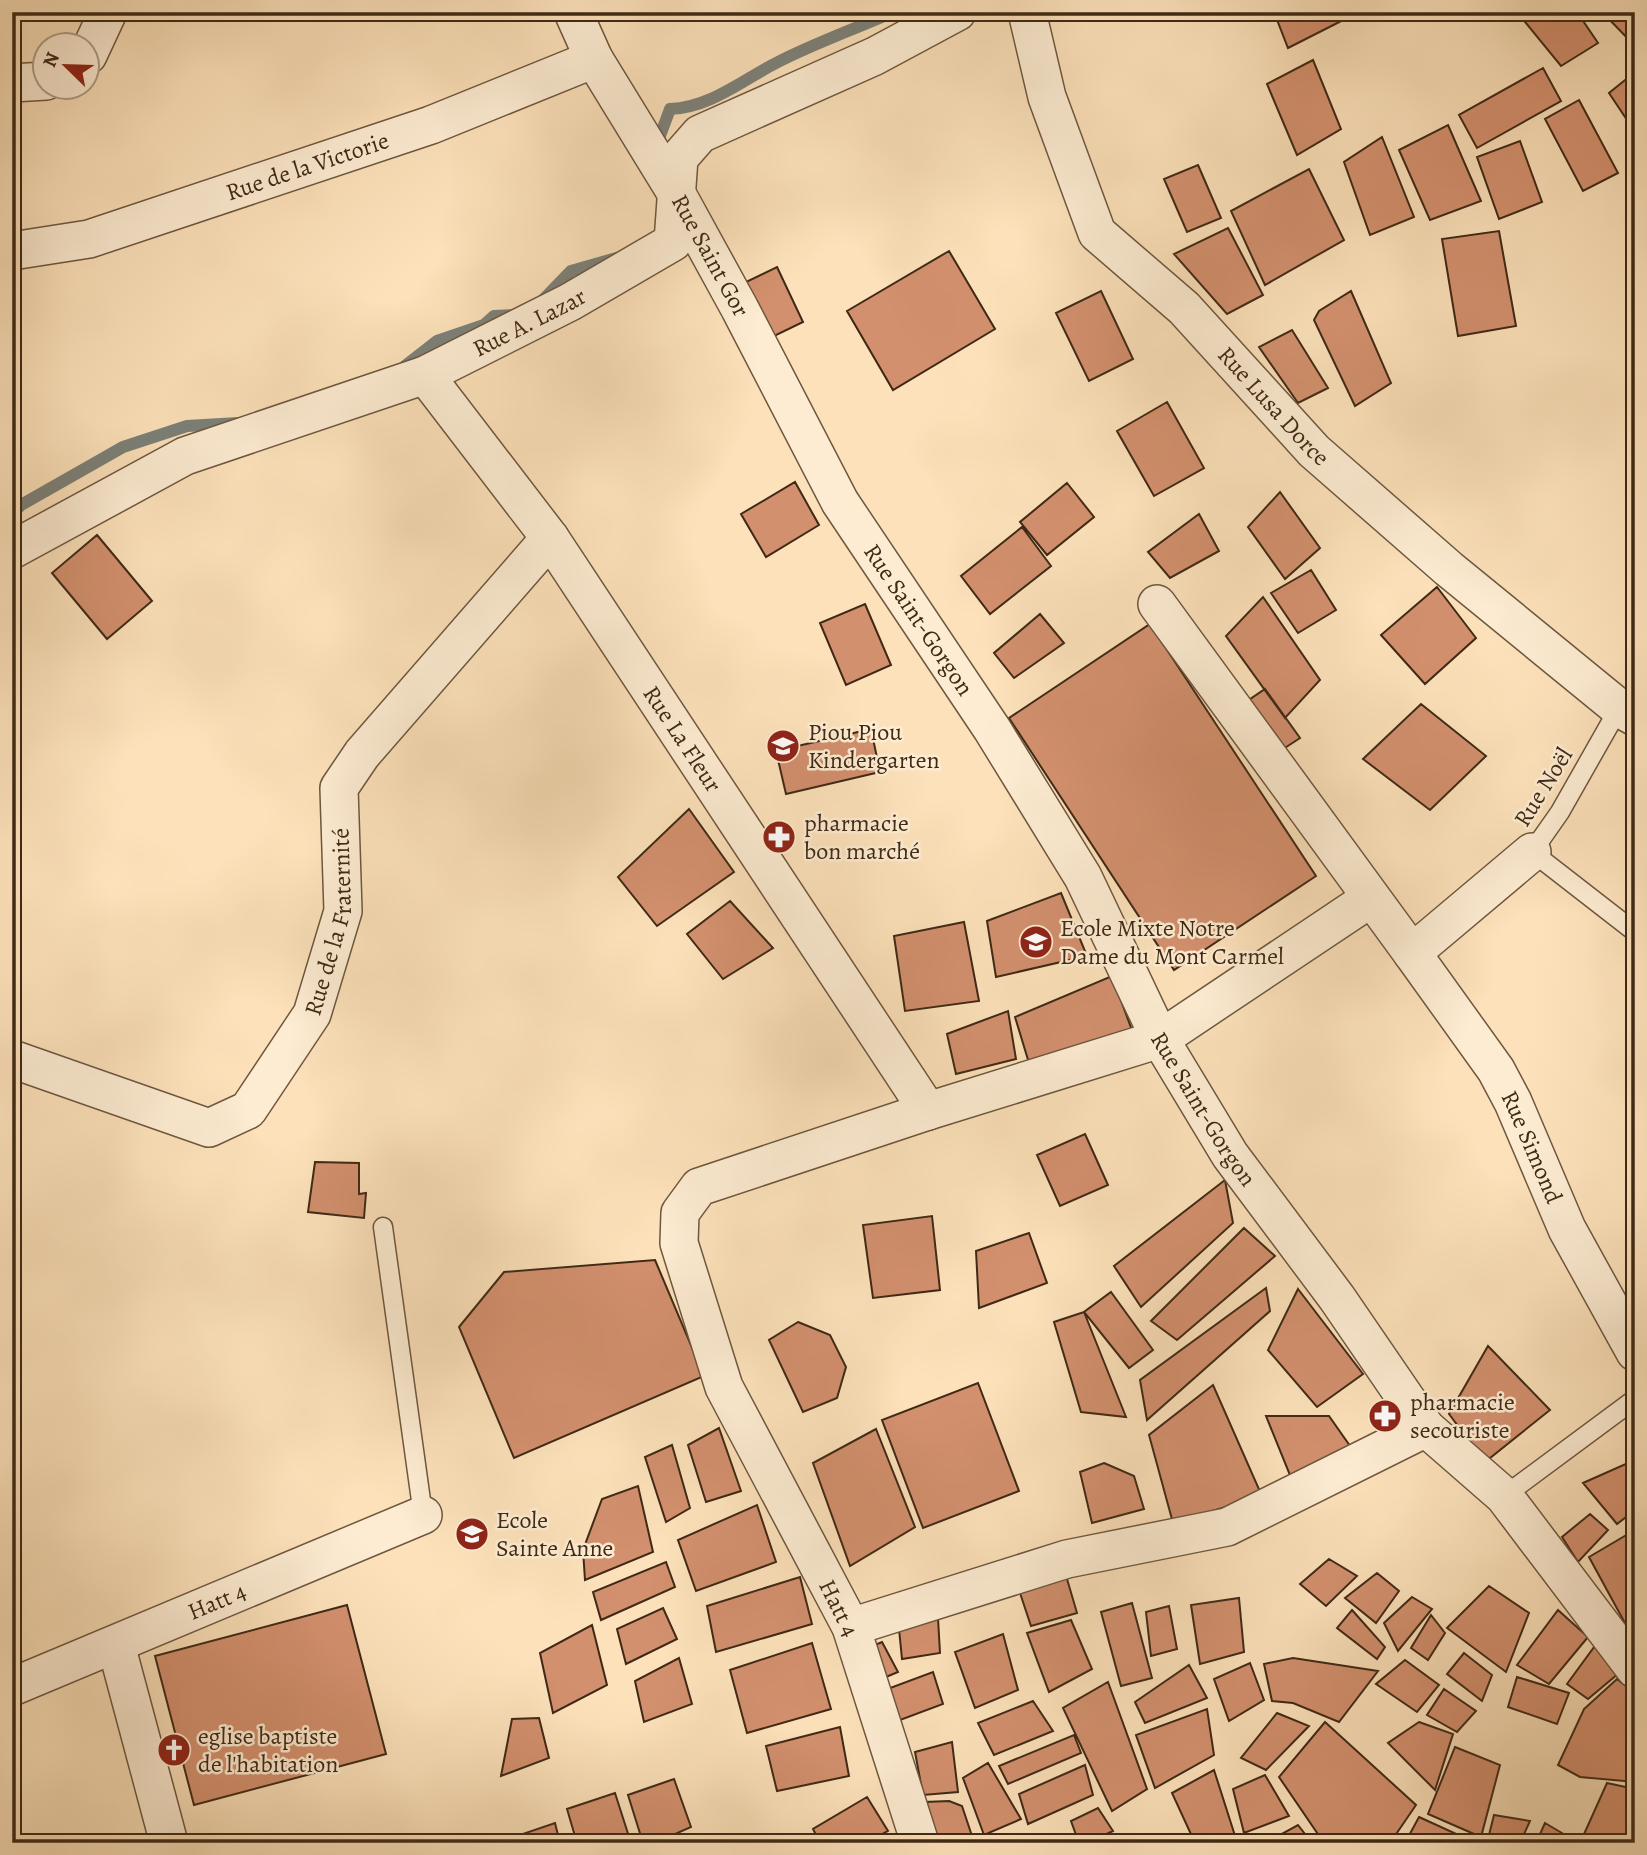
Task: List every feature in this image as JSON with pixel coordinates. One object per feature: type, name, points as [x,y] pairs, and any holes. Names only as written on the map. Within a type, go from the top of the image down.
[{"type":"street","points":[[99,32],[108,12]]},
{"type":"street","name":"Rue Saint Gor","points":[[573,12],[594,59],[678,196],[740,309],[840,502]]},
{"type":"street","name":"Rue A. Lazar","points":[[12,550],[185,456],[425,375],[570,302],[673,242],[679,158],[700,134],[875,56],[957,12]]},
{"type":"street","name":"Rue Lusa Dorce","points":[[1027,12],[1047,97],[1097,233],[1184,308],[1314,450],[1449,569],[1627,712]]},
{"type":"street","name":"Rue de la Victorie","points":[[12,251],[89,239],[431,125],[594,59]]},
{"type":"street","points":[[12,83],[32,82]]},
{"type":"street","name":"Rue La Fleur","points":[[425,375],[550,538],[928,1111]]},
{"type":"street","name":"Rue Saint-Gorgon","points":[[840,502],[992,729],[1083,877],[1160,1039],[1230,1155],[1337,1298],[1426,1428],[1504,1496],[1635,1669]]},
{"type":"street","name":"Rue de la Fraternité","points":[[12,1059],[209,1129],[248,1110],[312,1014],[343,911],[339,788],[362,754],[550,538]]},
{"type":"street","name":"Rue Simond","points":[[1157,604],[1496,1070],[1513,1102],[1567,1229],[1635,1352]]},
{"type":"street","points":[[1412,953],[1532,852]]},
{"type":"street","name":"Hatt 4","points":[[920,1843],[851,1627],[724,1387],[680,1243],[680,1213],[699,1187],[928,1111],[1160,1039],[1371,898]]},
{"type":"street","points":[[851,1627],[1067,1559],[1227,1527],[1426,1428]]},
{"type":"street","name":"Hatt 4","points":[[12,1687],[423,1515]]},
{"type":"street","points":[[116,1645],[169,1843]]},
{"type":"lane","name":"Rue Noël","points":[[1627,712],[1532,852],[1635,932]]},
{"type":"lane","points":[[383,1227],[423,1515]]},
{"type":"lane","points":[[1504,1496],[1635,1399]]},
{"type":"building","points":[[1274,12],[1359,12],[1288,48]]},
{"type":"building","points":[[1517,12],[1577,12],[1598,43],[1561,66]]},
{"type":"building","points":[[1602,12],[1635,12],[1635,46]]},
{"type":"building","points":[[1313,60],[1341,129],[1297,155],[1267,84]]},
{"type":"building","points":[[1543,68],[1561,101],[1477,148],[1459,115]]},
{"type":"building","points":[[1635,72],[1635,132],[1609,93]]},
{"type":"building","points":[[1579,100],[1618,173],[1583,191],[1545,119]]},
{"type":"building","points":[[1448,125],[1481,201],[1430,220],[1399,150]]},
{"type":"building","points":[[1382,137],[1414,217],[1370,235],[1344,162]]},
{"type":"building","points":[[1520,141],[1542,202],[1499,219],[1477,157]]},
{"type":"building","points":[[1198,165],[1221,218],[1187,232],[1164,179]]},
{"type":"building","points":[[1309,169],[1344,240],[1265,285],[1231,211]]},
{"type":"building","points":[[1626,226],[1635,226],[1635,284],[1628,284]]},
{"type":"building","points":[[1228,228],[1263,295],[1227,314],[1174,254]]},
{"type":"building","points":[[1499,231],[1516,326],[1458,336],[1442,239]]},
{"type":"building","points":[[949,251],[995,329],[893,390],[847,311]]},
{"type":"building","points":[[777,267],[803,322],[768,339],[742,284]]},
{"type":"building","points":[[1101,291],[1133,359],[1089,381],[1056,313]]},
{"type":"building","points":[[1351,291],[1391,383],[1355,406],[1314,320],[1319,311]]},
{"type":"building","points":[[1292,330],[1328,388],[1298,403],[1259,347]]},
{"type":"building","points":[[1167,402],[1204,468],[1154,496],[1117,431]]},
{"type":"building","points":[[795,482],[819,525],[766,557],[741,514]]},
{"type":"building","points":[[1067,483],[1094,517],[1047,555],[1020,522]]},
{"type":"building","points":[[1280,492],[1320,548],[1285,579],[1248,527]]},
{"type":"building","points":[[1199,514],[1219,551],[1170,578],[1148,552]]},
{"type":"building","points":[[1022,527],[1051,566],[990,614],[961,576]]},
{"type":"building","points":[[97,535],[152,601],[107,639],[52,573]]},
{"type":"building","points":[[1311,570],[1336,610],[1298,633],[1271,593]]},
{"type":"building","points":[[1437,587],[1476,638],[1425,684],[1381,635]]},
{"type":"building","points":[[1263,597],[1320,680],[1285,718],[1226,636]]},
{"type":"building","points":[[865,604],[891,665],[846,685],[820,623]]},
{"type":"building","points":[[1040,614],[1064,643],[1014,678],[994,653]]},
{"type":"building","points":[[1150,624],[1316,876],[1174,970],[1009,718]]},
{"type":"building","points":[[1265,689],[1300,738],[1271,757],[1237,708]]},
{"type":"building","points":[[1421,704],[1486,756],[1430,810],[1363,759]]},
{"type":"building","points":[[871,729],[880,772],[786,794],[776,751]]},
{"type":"building","points":[[689,809],[734,872],[657,926],[618,877]]},
{"type":"building","points":[[1061,893],[1087,956],[996,977],[987,921]]},
{"type":"building","points":[[730,901],[773,948],[723,979],[687,934]]},
{"type":"building","points":[[964,922],[979,1001],[905,1011],[894,936]]},
{"type":"building","points":[[1112,976],[1133,1033],[1029,1063],[1015,1017]]},
{"type":"building","points":[[1008,1011],[1016,1059],[956,1074],[947,1034]]},
{"type":"building","points":[[1085,1134],[1108,1185],[1060,1206],[1037,1155]]},
{"type":"building","points":[[315,1162],[359,1163],[359,1194],[366,1193],[364,1218],[308,1212]]},
{"type":"building","points":[[1225,1180],[1233,1223],[1141,1307],[1114,1266]]},
{"type":"building","points":[[932,1216],[940,1290],[873,1298],[863,1225]]},
{"type":"building","points":[[1244,1228],[1275,1256],[1177,1340],[1151,1321]]},
{"type":"building","points":[[1029,1233],[1047,1283],[979,1308],[976,1251]]},
{"type":"building","points":[[655,1260],[704,1376],[514,1458],[459,1327],[504,1272]]},
{"type":"building","points":[[1266,1288],[1270,1311],[1147,1420],[1140,1380]]},
{"type":"building","points":[[1298,1289],[1363,1374],[1317,1407],[1268,1350]]},
{"type":"building","points":[[1111,1292],[1153,1350],[1129,1368],[1084,1312]]},
{"type":"building","points":[[1084,1312],[1126,1417],[1081,1412],[1054,1322]]},
{"type":"building","points":[[798,1322],[830,1335],[846,1367],[837,1398],[803,1412],[769,1340]]},
{"type":"building","points":[[1488,1346],[1550,1410],[1485,1462],[1449,1414]]},
{"type":"building","points":[[978,1383],[1019,1491],[923,1528],[882,1420]]},
{"type":"building","points":[[1213,1385],[1262,1496],[1173,1523],[1149,1435]]},
{"type":"building","points":[[1266,1416],[1329,1416],[1362,1463],[1296,1490]]},
{"type":"building","points":[[719,1428],[741,1491],[706,1502],[688,1445]]},
{"type":"building","points":[[876,1429],[915,1527],[850,1566],[813,1463]]},
{"type":"building","points":[[672,1445],[690,1508],[666,1522],[645,1457]]},
{"type":"building","points":[[1104,1463],[1134,1476],[1144,1509],[1092,1523],[1080,1472]]},
{"type":"building","points":[[1628,1463],[1635,1472],[1635,1510],[1617,1524],[1583,1483]]},
{"type":"building","points":[[638,1486],[653,1552],[585,1580],[583,1550],[602,1499]]},
{"type":"building","points":[[757,1505],[776,1562],[696,1591],[678,1540]]},
{"type":"building","points":[[1590,1514],[1608,1530],[1578,1562],[1562,1537]]},
{"type":"building","points":[[1635,1530],[1635,1618],[1626,1625],[1589,1557]]},
{"type":"building","points":[[1329,1559],[1357,1576],[1326,1606],[1300,1584]]},
{"type":"building","points":[[666,1562],[675,1587],[601,1620],[593,1592]]},
{"type":"building","points":[[1065,1572],[1077,1613],[1031,1626],[1018,1587]]},
{"type":"building","points":[[1377,1573],[1399,1591],[1376,1623],[1345,1598]]},
{"type":"building","points":[[800,1577],[812,1624],[716,1652],[707,1606]]},
{"type":"building","points":[[1489,1586],[1529,1613],[1506,1672],[1447,1628]]},
{"type":"building","points":[[1412,1597],[1432,1609],[1398,1651],[1384,1623]]},
{"type":"building","points":[[1239,1598],[1244,1652],[1200,1664],[1191,1605]]},
{"type":"building","points":[[1132,1603],[1152,1678],[1121,1686],[1101,1612]]},
{"type":"building","points":[[347,1605],[386,1754],[194,1805],[155,1656]]},
{"type":"building","points":[[1169,1606],[1177,1649],[1151,1656],[1146,1612]]},
{"type":"building","points":[[663,1608],[677,1639],[626,1664],[617,1629]]},
{"type":"building","points":[[1352,1610],[1385,1647],[1377,1659],[1337,1628]]},
{"type":"building","points":[[1558,1610],[1588,1637],[1549,1684],[1517,1665]]},
{"type":"building","points":[[1431,1615],[1445,1633],[1428,1660],[1411,1648]]},
{"type":"building","points":[[938,1618],[940,1653],[902,1659],[899,1629]]},
{"type":"building","points":[[1071,1620],[1092,1669],[1049,1692],[1027,1633]]},
{"type":"building","points":[[592,1625],[607,1685],[553,1713],[540,1653]]},
{"type":"building","points":[[1003,1634],[1018,1690],[975,1708],[955,1652]]},
{"type":"building","points":[[1600,1639],[1631,1663],[1588,1699],[1567,1684]]},
{"type":"building","points":[[882,1642],[898,1672],[867,1685],[863,1650]]},
{"type":"building","points":[[812,1643],[831,1709],[747,1733],[730,1670]]},
{"type":"building","points":[[1464,1653],[1492,1675],[1482,1701],[1447,1674]]},
{"type":"building","points":[[679,1658],[692,1704],[644,1722],[635,1681]]},
{"type":"building","points":[[1293,1658],[1378,1671],[1339,1722],[1293,1703],[1272,1701],[1264,1664]]},
{"type":"building","points":[[1405,1660],[1439,1685],[1417,1712],[1376,1684]]},
{"type":"building","points":[[1250,1663],[1264,1700],[1229,1721],[1214,1679]]},
{"type":"building","points":[[1189,1665],[1207,1698],[1145,1723],[1135,1702]]},
{"type":"building","points":[[933,1672],[943,1704],[892,1723],[874,1694]]},
{"type":"building","points":[[1517,1677],[1569,1693],[1557,1724],[1508,1707]]},
{"type":"building","points":[[1617,1679],[1635,1693],[1635,1782],[1580,1777],[1558,1765],[1584,1709]]},
{"type":"building","points":[[1108,1682],[1147,1789],[1112,1811],[1063,1708]]},
{"type":"building","points":[[1444,1689],[1476,1711],[1457,1732],[1427,1715]]},
{"type":"building","points":[[1033,1701],[1053,1731],[994,1755],[978,1723]]},
{"type":"building","points":[[1207,1709],[1214,1755],[1155,1788],[1136,1735]]},
{"type":"building","points":[[1277,1713],[1309,1726],[1266,1770],[1241,1758]]},
{"type":"building","points":[[539,1718],[549,1758],[501,1776],[512,1719]]},
{"type":"building","points":[[1325,1722],[1416,1805],[1390,1843],[1324,1843],[1279,1777]]},
{"type":"building","points":[[1419,1722],[1453,1734],[1435,1790],[1388,1743]]},
{"type":"building","points":[[840,1727],[849,1776],[777,1791],[766,1746]]},
{"type":"building","points":[[1074,1735],[1081,1753],[1008,1784],[999,1766]]},
{"type":"building","points":[[952,1742],[958,1792],[923,1795],[915,1752]]},
{"type":"building","points":[[1455,1747],[1500,1765],[1481,1837],[1428,1814]]},
{"type":"building","points":[[988,1763],[1021,1819],[984,1835],[963,1778]]},
{"type":"building","points":[[1085,1765],[1093,1795],[1028,1824],[1019,1794]]},
{"type":"building","points":[[1214,1770],[1236,1839],[1226,1843],[1195,1843],[1172,1793]]},
{"type":"building","points":[[1265,1775],[1289,1816],[1244,1833],[1233,1789]]},
{"type":"building","points":[[674,1779],[691,1827],[655,1843],[643,1843],[628,1795]]},
{"type":"building","points":[[1607,1783],[1635,1789],[1635,1814],[1630,1826],[1635,1831],[1635,1843],[1580,1843]]},
{"type":"building","points":[[615,1793],[631,1843],[577,1843],[567,1809]]},
{"type":"building","points":[[867,1797],[888,1831],[866,1843],[820,1843],[813,1829]]},
{"type":"building","points":[[949,1801],[962,1806],[973,1839],[967,1843],[935,1843],[925,1802]]},
{"type":"building","points":[[1098,1808],[1113,1831],[1088,1843],[1079,1843],[1071,1821]]},
{"type":"building","points":[[1494,1815],[1530,1821],[1520,1843],[1487,1843]]},
{"type":"building","points":[[1419,1817],[1474,1842],[1405,1843]]},
{"type":"building","points":[[555,1823],[560,1843],[496,1843]]},
{"type":"building","points":[[1545,1823],[1567,1836],[1563,1843],[1536,1843]]},
{"type":"building","points":[[1298,1825],[1312,1843],[1265,1843]]},
{"type":"waterway","points":[[661,144],[657,144],[670,109],[699,104],[713,98],[792,55],[893,12]]},
{"type":"waterway","points":[[541,302],[571,271],[620,257]]},
{"type":"waterway","points":[[405,366],[437,341],[484,325],[494,316],[518,315]]},
{"type":"waterway","points":[[12,514],[21,505],[123,447],[187,426],[238,423]]},
{"type":"place","name":"Piou Piou Kindergarten","points":[[783,746]]},
{"type":"place","name":"pharmacie bon marché","points":[[779,837]]},
{"type":"place","name":"Ecole Mixte Notre Dame du Mont Carmel","points":[[1036,942]]},
{"type":"place","name":"pharmacie secouriste","points":[[1385,1416]]},
{"type":"place","name":"Ecole Sainte Anne","points":[[472,1534]]},
{"type":"place","name":"eglise baptiste de l'habitation","points":[[174,1750]]}]
